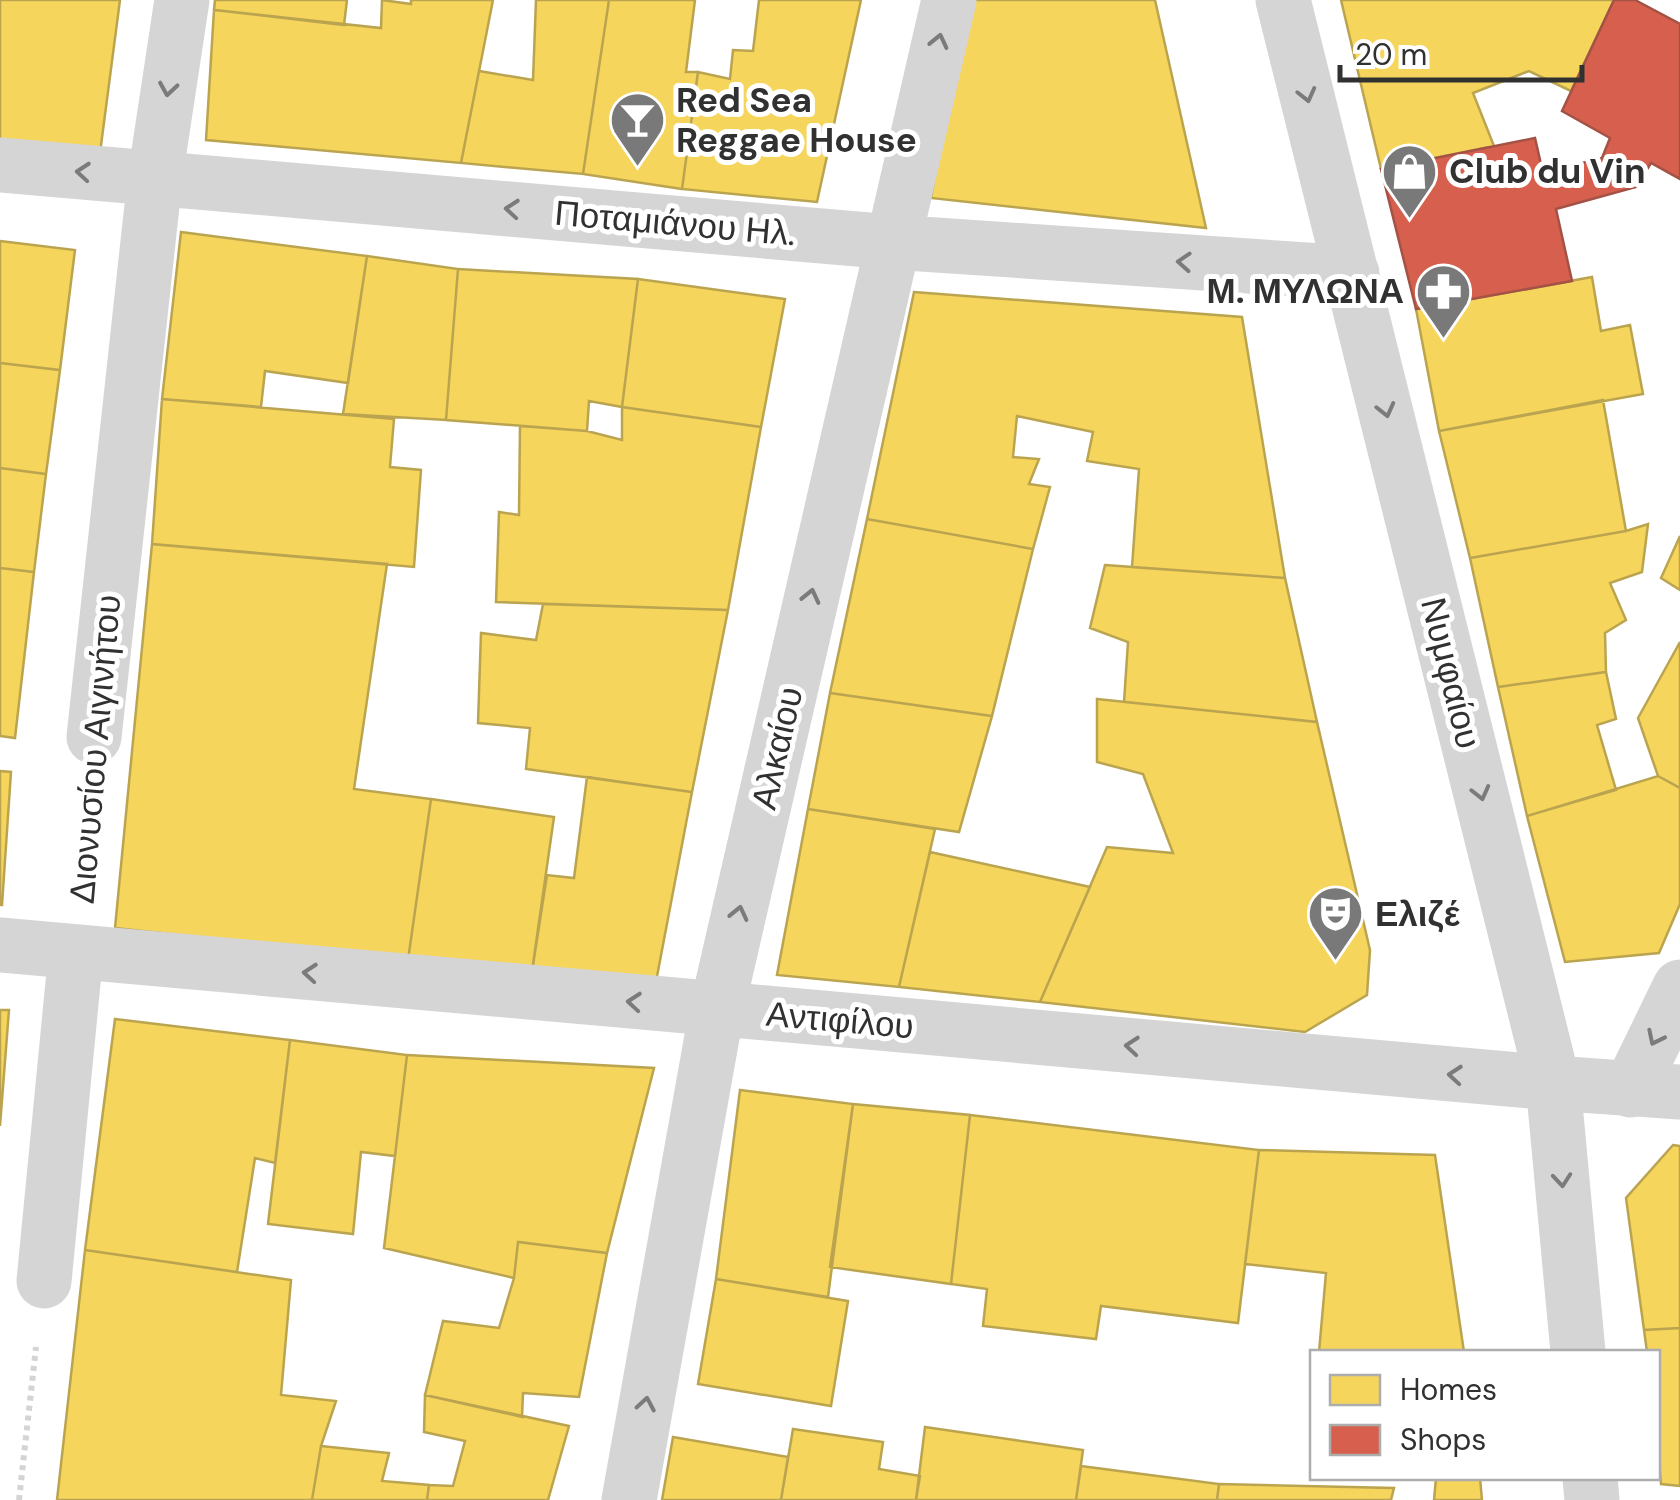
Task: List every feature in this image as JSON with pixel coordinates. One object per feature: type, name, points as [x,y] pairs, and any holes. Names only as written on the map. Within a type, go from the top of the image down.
[{"type":"street","name":"Διονυσίου Αιγινήτου","points":[[94,737],[155,178],[182,0]]},
{"type":"street","name":"Αλκαίου","points":[[628,1500],[716,1009],[948,0]]},
{"type":"street","name":"Νυμφαίου","points":[[1283,0],[1552,1084],[1578,1350]]},
{"type":"street","name":"Ποταμιάνου Ηλ.","points":[[0,165],[892,242],[1352,273]]},
{"type":"street","name":"Αντιφίλου","points":[[0,945],[1655,1091]]},
{"type":"street","name":"Διονυσίου Αιγινήτου","points":[[44,1281],[76,952]]},
{"type":"street","points":[[1655,1091],[1680,987]]},
{"type":"path","name":"Διονυσίου Αιγινήτου","points":[[76,952],[94,737]]},
{"type":"path","points":[[19,1500],[44,1281]]},
{"type":"building: Homes","points":[[0,0],[120,0],[100,153],[0,140]]},
{"type":"building: Homes","points":[[215,0],[347,0],[344,25],[214,10]]},
{"type":"building: Homes","points":[[382,0],[411,4],[411,0],[493,0],[461,163],[206,140],[214,10],[381,28]]},
{"type":"building: Homes","points":[[536,0],[609,0],[583,174],[461,163],[479,71],[533,80]]},
{"type":"building: Homes","points":[[609,0],[695,0],[686,72],[698,72],[682,189],[583,174]]},
{"type":"building: Homes","points":[[759,0],[861,0],[817,202],[682,189],[698,72],[730,79],[733,50],[753,51]]},
{"type":"building: Homes","points":[[967,0],[1155,0],[1206,228],[931,198]]},
{"type":"building: Homes","points":[[1341,0],[1614,0],[1571,91],[1529,71],[1473,93],[1494,146],[1381,169]]},
{"type":"building: Homes","points":[[181,232],[367,256],[348,383],[265,371],[261,407],[162,399]]},
{"type":"building: Homes","points":[[0,241],[75,250],[60,370],[0,363]]},
{"type":"building: Homes","points":[[367,256],[458,269],[446,420],[343,414]]},
{"type":"building: Homes","points":[[458,269],[638,279],[622,407],[589,401],[587,431],[446,420]]},
{"type":"building: Homes","points":[[1592,277],[1601,331],[1630,325],[1643,394],[1439,431],[1416,309]]},
{"type":"building: Homes","points":[[638,279],[785,299],[761,427],[622,407]]},
{"type":"building: Homes","points":[[914,292],[1242,317],[1285,578],[1132,567],[1139,469],[1087,461],[1093,432],[1017,416],[1013,457],[1039,459],[1029,484],[1050,487],[1033,549],[867,519]]},
{"type":"building: Homes","points":[[0,363],[60,370],[46,474],[0,468]]},
{"type":"building: Homes","points":[[162,399],[394,419],[390,467],[421,470],[414,567],[152,544]]},
{"type":"building: Homes","points":[[1603,400],[1626,531],[1470,558],[1439,431]]},
{"type":"building: Homes","points":[[622,407],[761,427],[728,610],[496,602],[499,512],[519,515],[520,426],[587,431],[622,440]]},
{"type":"building: Homes","points":[[0,468],[46,474],[34,572],[0,568]]},
{"type":"building: Homes","points":[[867,519],[1033,549],[992,716],[830,693]]},
{"type":"building: Homes","points":[[1648,524],[1642,572],[1610,583],[1626,620],[1605,633],[1606,672],[1498,687],[1470,558]]},
{"type":"building: Homes","points":[[1680,536],[1680,590],[1661,578]]},
{"type":"building: Homes","points":[[152,544],[387,564],[354,789],[431,799],[408,960],[115,928]]},
{"type":"building: Homes","points":[[1105,565],[1285,578],[1317,722],[1124,702],[1128,642],[1090,628]]},
{"type":"building: Homes","points":[[0,568],[34,572],[15,738],[0,736]]},
{"type":"building: Homes","points":[[543,604],[728,610],[692,792],[526,769],[530,728],[478,723],[481,633],[536,640]]},
{"type":"building: Homes","points":[[1680,642],[1680,788],[1658,776],[1638,718]]},
{"type":"building: Homes","points":[[1606,672],[1616,719],[1597,725],[1616,790],[1527,816],[1498,687]]},
{"type":"building: Homes","points":[[830,693],[992,716],[959,832],[808,809]]},
{"type":"building: Homes","points":[[1097,699],[1317,722],[1370,950],[1367,995],[1305,1032],[1040,1002],[1107,847],[1173,853],[1143,774],[1097,762]]},
{"type":"building: Homes","points":[[0,771],[11,772],[2,905],[0,905]]},
{"type":"building: Homes","points":[[1658,776],[1680,788],[1680,904],[1659,953],[1565,962],[1527,816]]},
{"type":"building: Homes","points":[[587,777],[692,792],[655,987],[531,978],[547,875],[574,878]]},
{"type":"building: Homes","points":[[431,799],[554,817],[531,978],[408,960]]},
{"type":"building: Homes","points":[[808,809],[935,829],[899,987],[777,975]]},
{"type":"building: Homes","points":[[930,852],[1090,887],[1040,1002],[899,987]]},
{"type":"building: Homes","points":[[0,1010],[9,1010],[0,1126]]},
{"type":"building: Homes","points":[[115,1019],[290,1040],[275,1163],[255,1158],[237,1272],[85,1250]]},
{"type":"building: Homes","points":[[290,1040],[407,1055],[395,1156],[361,1152],[353,1234],[268,1224]]},
{"type":"building: Homes","points":[[407,1055],[654,1068],[607,1253],[518,1242],[514,1278],[384,1248]]},
{"type":"building: Homes","points":[[740,1090],[853,1104],[828,1297],[716,1279]]},
{"type":"building: Homes","points":[[853,1104],[970,1115],[951,1284],[830,1267]]},
{"type":"building: Homes","points":[[970,1115],[1259,1150],[1238,1323],[1101,1306],[1096,1339],[983,1326],[987,1289],[951,1284]]},
{"type":"building: Homes","points":[[1673,1145],[1680,1146],[1680,1328],[1644,1330],[1626,1198]]},
{"type":"building: Homes","points":[[1259,1150],[1435,1155],[1464,1350],[1319,1350],[1326,1273],[1245,1264]]},
{"type":"building: Homes","points":[[518,1242],[607,1253],[579,1397],[523,1393],[522,1417],[425,1395],[443,1321],[499,1328],[514,1278]]},
{"type":"building: Homes","points":[[85,1250],[291,1280],[281,1395],[336,1401],[321,1446],[312,1500],[57,1500]]},
{"type":"building: Homes","points":[[716,1279],[848,1301],[831,1406],[698,1384]]},
{"type":"building: Homes","points":[[1680,1328],[1680,1486],[1661,1484],[1660,1350],[1647,1350],[1644,1330]]},
{"type":"building: Homes","points":[[425,1395],[569,1426],[548,1500],[427,1500],[429,1485],[453,1486],[465,1441],[424,1432]]},
{"type":"building: Homes","points":[[925,1427],[1083,1450],[1076,1500],[916,1500]]},
{"type":"building: Homes","points":[[793,1429],[883,1442],[879,1469],[920,1476],[916,1500],[781,1500]]},
{"type":"building: Homes","points":[[673,1437],[788,1457],[781,1500],[662,1500]]},
{"type":"building: Homes","points":[[321,1446],[389,1453],[382,1481],[429,1485],[427,1500],[312,1500]]},
{"type":"building: Homes","points":[[1081,1466],[1219,1484],[1217,1500],[1076,1500]]},
{"type":"building: Homes","points":[[1436,1480],[1480,1480],[1482,1500],[1434,1500]]},
{"type":"building: Homes","points":[[1219,1484],[1394,1488],[1391,1500],[1217,1500]]},
{"type":"building: Shops","points":[[1614,0],[1635,0],[1680,24],[1680,179],[1651,163],[1636,187],[1556,209],[1572,281],[1416,309],[1381,169],[1535,138],[1543,173],[1602,158],[1610,138],[1562,111]]},
{"type":"place","name":"Red Sea Reggae House","points":[[637,169]]},
{"type":"place","name":"Club du Vin","points":[[1410,220]]},
{"type":"place","name":"Μ. ΜΥΛΩΝΑ","points":[[1443,340]]},
{"type":"place","name":"Ελιζέ","points":[[1336,963]]}]
